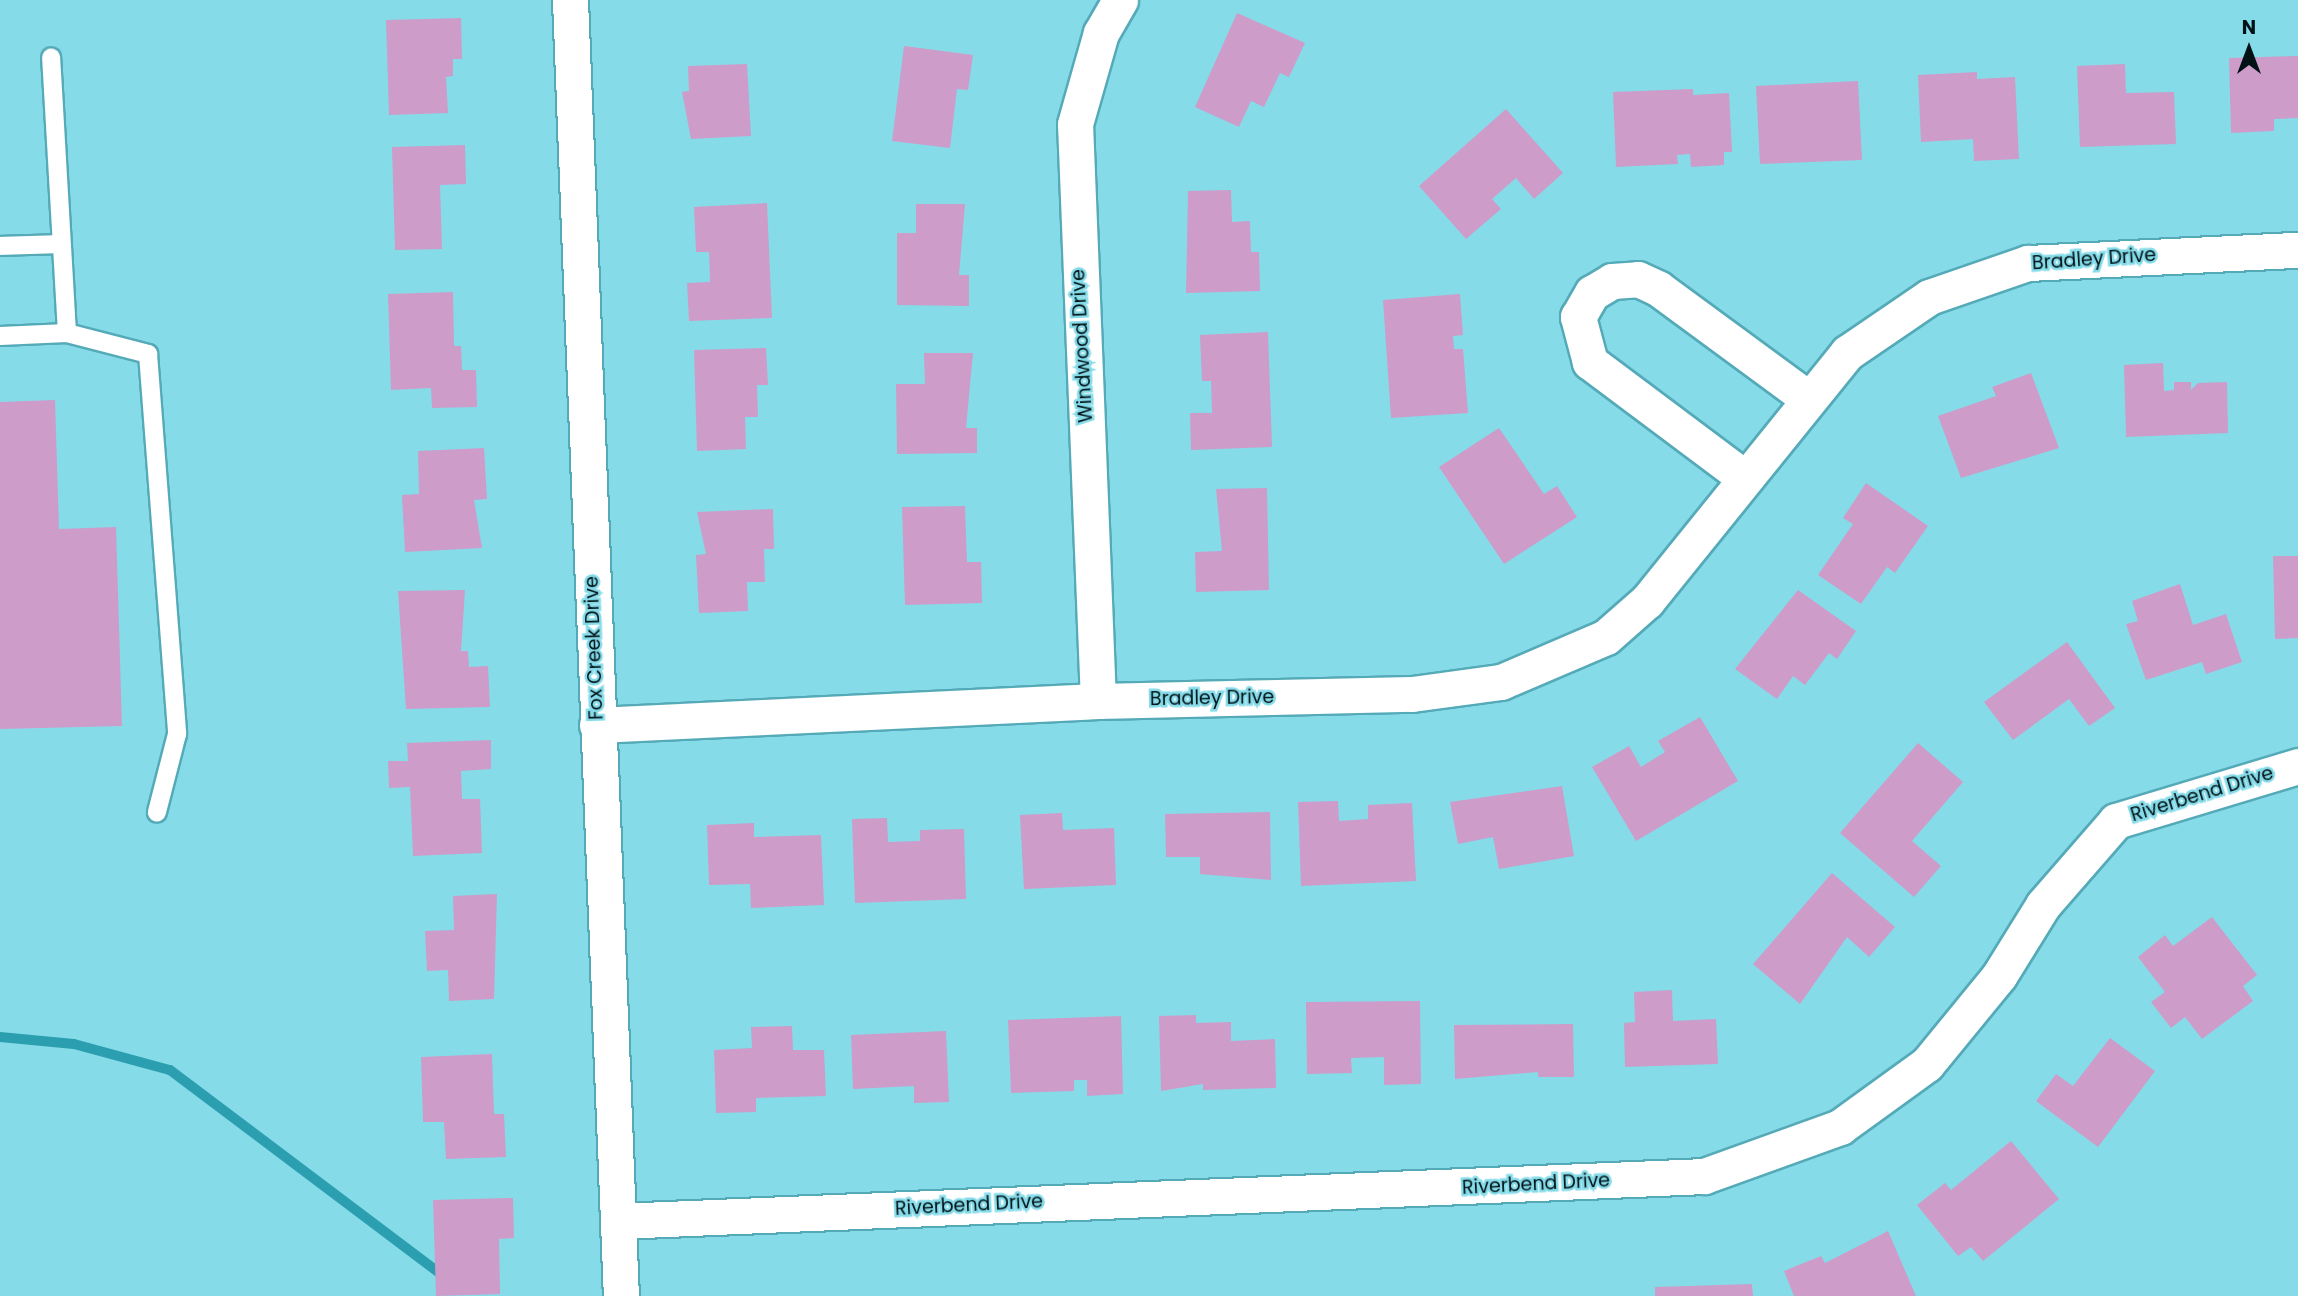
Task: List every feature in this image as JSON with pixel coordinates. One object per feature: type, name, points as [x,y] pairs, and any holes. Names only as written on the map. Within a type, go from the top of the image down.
[{"type":"street","name":"Fox Creek Drive","points":[[570,0],[621,1296]]},
{"type":"street","name":"Windwood Drive","points":[[1098,701],[1074,124],[1101,33],[1120,0]]},
{"type":"street","name":"Bradley Drive","points":[[597,725],[1098,701],[1412,694],[1501,682],[1557,663],[1606,637],[1647,601],[1808,399],[1884,323],[1975,277],[2076,257],[2298,250]]},
{"type":"street","points":[[1745,478],[1590,362],[1578,317],[1592,293],[1612,281],[1638,279],[1660,289],[1808,399]]},
{"type":"street","name":"Riverbend Drive","points":[[618,1221],[1704,1176],[1840,1127],[1927,1064],[1999,976],[2043,905],[2116,821],[2298,766]]},
{"type":"lane","points":[[51,57],[67,333]]},
{"type":"lane","points":[[0,246],[61,244]]},
{"type":"lane","points":[[0,337],[67,333],[148,354],[177,734],[157,812]]},
{"type":"building","points":[[1237,13],[1305,43],[1289,77],[1280,73],[1264,107],[1251,101],[1239,127],[1195,107]]},
{"type":"building","points":[[461,18],[462,59],[453,59],[453,76],[446,77],[448,113],[389,115],[386,20]]},
{"type":"building","points":[[904,46],[973,55],[968,90],[957,89],[950,148],[892,141]]},
{"type":"building","points":[[2298,56],[2298,118],[2274,119],[2274,131],[2231,133],[2229,58]]},
{"type":"building","points":[[747,64],[751,136],[691,139],[682,92],[689,91],[688,66]]},
{"type":"building","points":[[2125,64],[2126,93],[2174,92],[2176,144],[2080,147],[2077,66]]},
{"type":"building","points":[[1977,72],[1977,79],[2015,77],[2019,159],[1974,161],[1973,139],[1921,142],[1918,75]]},
{"type":"building","points":[[1858,81],[1862,160],[1760,164],[1756,86]]},
{"type":"building","points":[[1693,89],[1693,95],[1729,93],[1732,152],[1724,152],[1724,165],[1691,167],[1690,154],[1677,155],[1678,164],[1616,167],[1613,92]]},
{"type":"building","points":[[1506,109],[1563,173],[1534,199],[1516,178],[1492,199],[1501,209],[1466,239],[1419,186]]},
{"type":"building","points":[[465,145],[466,184],[440,185],[442,249],[395,250],[392,147]]},
{"type":"building","points":[[1231,190],[1232,222],[1250,221],[1251,252],[1259,252],[1260,291],[1186,293],[1188,191]]},
{"type":"building","points":[[767,203],[772,318],[689,321],[687,283],[710,282],[709,252],[696,252],[694,207]]},
{"type":"building","points":[[916,204],[965,204],[959,275],[969,275],[969,306],[897,305],[897,233],[916,233]]},
{"type":"building","points":[[453,292],[454,346],[461,346],[462,370],[476,370],[477,407],[432,408],[431,388],[391,390],[388,294]]},
{"type":"building","points":[[1460,294],[1463,335],[1453,336],[1454,349],[1463,349],[1468,413],[1391,418],[1383,300]]},
{"type":"building","points":[[1268,332],[1272,447],[1191,450],[1190,413],[1212,413],[1211,381],[1202,381],[1200,335]]},
{"type":"building","points":[[766,348],[768,385],[757,385],[758,417],[745,417],[746,449],[697,451],[694,350]]},
{"type":"building","points":[[924,353],[973,353],[966,428],[977,428],[977,453],[897,454],[896,384],[925,384]]},
{"type":"building","points":[[2163,363],[2164,391],[2174,390],[2174,382],[2191,382],[2191,390],[2198,383],[2227,382],[2228,433],[2126,437],[2124,365]]},
{"type":"building","points":[[2031,373],[2059,448],[1961,478],[1938,416],[1996,396],[1992,387]]},
{"type":"building","points":[[55,400],[59,529],[116,527],[122,726],[0,729],[0,402]]},
{"type":"building","points":[[1499,428],[1544,494],[1557,486],[1577,517],[1504,564],[1439,467]]},
{"type":"building","points":[[484,448],[487,499],[474,500],[482,548],[405,552],[402,495],[419,494],[418,451]]},
{"type":"building","points":[[1866,483],[1928,526],[1895,573],[1887,567],[1861,604],[1818,575],[1853,524],[1843,518]]},
{"type":"building","points":[[1267,488],[1269,590],[1196,592],[1195,552],[1222,551],[1216,489]]},
{"type":"building","points":[[965,506],[967,562],[981,562],[982,603],[905,605],[902,507]]},
{"type":"building","points":[[773,509],[774,549],[764,549],[765,582],[747,582],[748,611],[699,613],[696,555],[706,554],[697,512]]},
{"type":"building","points":[[2273,556],[2298,556],[2298,638],[2275,639]]},
{"type":"building","points":[[2180,584],[2193,625],[2226,614],[2242,662],[2206,674],[2202,662],[2146,680],[2126,624],[2138,621],[2132,601]]},
{"type":"building","points":[[465,590],[461,651],[468,651],[469,667],[488,666],[490,707],[406,709],[398,591]]},
{"type":"building","points":[[1798,590],[1856,631],[1837,659],[1829,653],[1805,685],[1793,676],[1777,699],[1735,669]]},
{"type":"building","points":[[2067,642],[2115,708],[2089,726],[2069,699],[2013,740],[1984,702]]},
{"type":"building","points":[[1700,717],[1738,781],[1636,841],[1592,767],[1629,746],[1641,767],[1665,752],[1658,741]]},
{"type":"building","points":[[491,740],[491,769],[461,771],[462,799],[480,799],[482,853],[413,856],[410,787],[389,788],[388,761],[408,761],[407,743]]},
{"type":"building","points":[[1918,743],[1963,782],[1912,841],[1941,866],[1914,897],[1840,833]]},
{"type":"building","points":[[1562,786],[1574,856],[1499,869],[1493,837],[1458,844],[1450,802]]},
{"type":"building","points":[[1338,801],[1339,821],[1368,819],[1368,805],[1412,803],[1416,881],[1301,886],[1298,802]]},
{"type":"building","points":[[1270,812],[1271,880],[1200,874],[1200,857],[1166,857],[1165,814]]},
{"type":"building","points":[[1062,813],[1063,830],[1114,828],[1116,885],[1024,889],[1020,815]]},
{"type":"building","points":[[887,818],[888,842],[920,841],[920,830],[964,829],[966,899],[855,903],[852,819]]},
{"type":"building","points":[[754,823],[754,837],[821,835],[824,905],[751,908],[750,884],[709,885],[707,825]]},
{"type":"building","points":[[1832,873],[1895,927],[1869,957],[1847,937],[1800,1004],[1753,964]]},
{"type":"building","points":[[497,894],[494,999],[449,1001],[448,970],[427,971],[425,931],[454,930],[453,896]]},
{"type":"building","points":[[2212,917],[2257,975],[2243,986],[2253,1001],[2202,1039],[2185,1017],[2171,1028],[2151,1002],[2165,992],[2138,957],[2165,935],[2173,946]]},
{"type":"building","points":[[1672,990],[1673,1021],[1716,1019],[1718,1064],[1625,1067],[1624,1023],[1635,1022],[1634,992]]},
{"type":"building","points":[[1420,1001],[1421,1084],[1384,1085],[1384,1057],[1351,1058],[1352,1073],[1307,1074],[1306,1002]]},
{"type":"building","points":[[1196,1015],[1196,1023],[1231,1022],[1231,1041],[1275,1039],[1276,1088],[1203,1090],[1203,1084],[1161,1091],[1159,1016]]},
{"type":"building","points":[[1121,1016],[1123,1094],[1087,1096],[1087,1080],[1074,1080],[1074,1091],[1011,1093],[1008,1020]]},
{"type":"building","points":[[1573,1024],[1574,1077],[1538,1077],[1538,1072],[1455,1079],[1454,1025]]},
{"type":"building","points":[[792,1026],[793,1050],[824,1050],[826,1096],[756,1098],[756,1112],[716,1113],[714,1050],[752,1048],[751,1027]]},
{"type":"building","points":[[946,1031],[949,1102],[914,1103],[914,1086],[853,1089],[851,1035]]},
{"type":"building","points":[[2110,1038],[2155,1071],[2098,1147],[2036,1101],[2056,1074],[2073,1086]]},
{"type":"building","points":[[492,1054],[494,1114],[504,1114],[506,1157],[446,1159],[444,1122],[423,1122],[421,1057]]},
{"type":"building","points":[[2011,1141],[2059,1199],[1983,1261],[1971,1247],[1958,1256],[1917,1205],[1945,1183],[1951,1190]]},
{"type":"building","points":[[513,1198],[514,1238],[499,1239],[500,1294],[436,1296],[433,1200]]},
{"type":"building","points":[[1888,1231],[1916,1296],[1794,1296],[1784,1271],[1821,1256],[1825,1263]]},
{"type":"building","points":[[1752,1284],[1753,1296],[1655,1296],[1655,1287]]},
{"type":"waterway","points":[[0,1037],[74,1044],[170,1070],[445,1277]]}]
